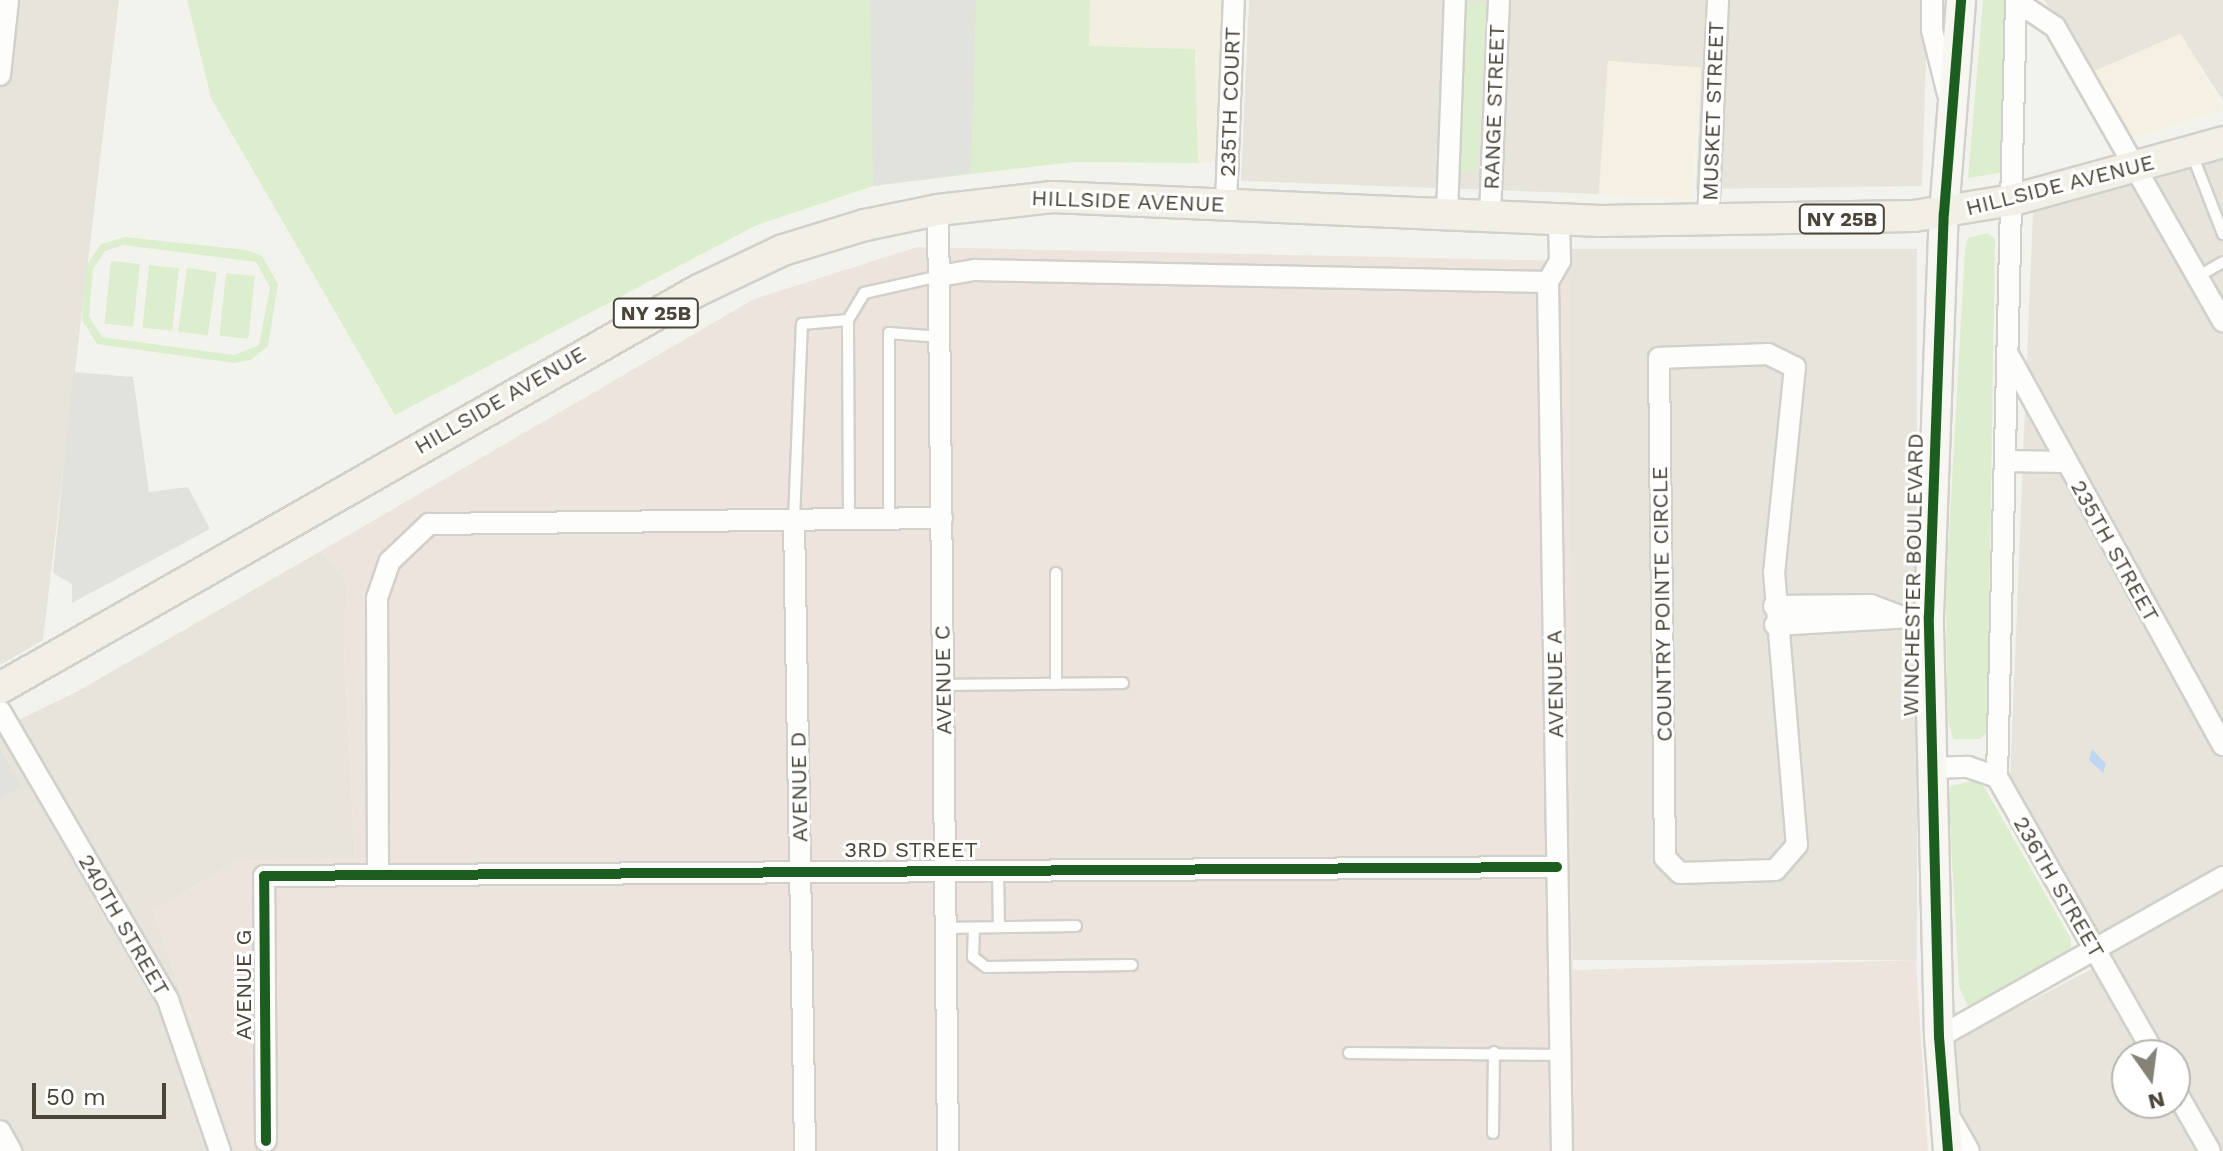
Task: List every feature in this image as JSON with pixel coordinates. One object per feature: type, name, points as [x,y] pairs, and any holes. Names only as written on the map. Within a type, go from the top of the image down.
[{"type":"main road","name":"WINCHESTER BOULEVARD","points":[[1948,1151],[1939,1037],[1929,616],[1944,213],[1961,0]]},
{"type":"main road","name":"HILLSIDE AVENUE","points":[[0,688],[699,290],[819,237],[938,210],[1052,197],[1559,220],[1708,221],[1944,213],[2013,200],[2223,142]]},
{"type":"street","points":[[0,75],[8,0]]},
{"type":"street","name":"235TH COURT","points":[[1226,204],[1234,0]]},
{"type":"street","name":"RANGE STREET","points":[[1447,214],[1455,0]]},
{"type":"street","name":"RANGE STREET","points":[[1490,215],[1499,0]]},
{"type":"street","name":"MUSKET STREET","points":[[1708,221],[1718,0]]},
{"type":"street","name":"WINCHESTER BOULEVARD","points":[[1932,0],[1932,30],[1951,104]]},
{"type":"street","points":[[2016,0],[2055,27],[2223,322]]},
{"type":"street","points":[[1932,768],[1968,767],[1997,777],[2016,0]]},
{"type":"street","name":"AVENUE C","points":[[938,210],[948,1151]]},
{"type":"street","name":"AVENUE A","points":[[1559,220],[1560,261],[1548,282],[1562,1151]]},
{"type":"street","points":[[940,276],[975,270],[1548,282]]},
{"type":"street","name":"COUNTRY POINTE CIRCLE","points":[[1768,354],[1795,367],[1774,616],[1797,845],[1775,870],[1680,873],[1665,858],[1659,358],[1768,354]]},
{"type":"street","name":"235TH STREET","points":[[2008,356],[2223,745]]},
{"type":"street","points":[[2005,461],[2065,462]]},
{"type":"street","points":[[378,873],[377,598],[390,561],[429,524],[942,518]]},
{"type":"street","name":"AVENUE D","points":[[794,520],[805,1151]]},
{"type":"street","points":[[1774,616],[1871,605],[1900,616],[1929,616]]},
{"type":"street","name":"240TH STREET","points":[[0,711],[168,1000],[220,1151]]},
{"type":"street","name":"236TH STREET","points":[[1997,777],[2146,1039]]},
{"type":"street","name":"3RD STREET","points":[[264,876],[1557,867]]},
{"type":"street","name":"AVENUE G","points":[[264,876],[266,1141]]},
{"type":"street","points":[[1939,1037],[2223,877]]},
{"type":"street","points":[[1944,1108],[1969,1151]]},
{"type":"street","points":[[2191,1118],[2210,1151]]},
{"type":"street","points":[[0,1131],[11,1151]]},
{"type":"lane","points":[[2192,152],[2209,208],[2223,234]]},
{"type":"lane","points":[[2197,277],[2223,262]]},
{"type":"lane","points":[[849,519],[848,320],[864,293],[940,276]]},
{"type":"lane","points":[[794,520],[802,324],[848,320]]},
{"type":"lane","points":[[889,519],[889,333],[940,337]]},
{"type":"lane","points":[[1056,573],[1056,684]]},
{"type":"lane","points":[[943,685],[1123,683]]},
{"type":"lane","points":[[998,870],[999,927]]},
{"type":"lane","points":[[946,928],[1076,926]]},
{"type":"lane","points":[[974,928],[973,957],[986,967],[1132,965]]},
{"type":"lane","points":[[1493,1133],[1494,1052]]},
{"type":"lane","points":[[1349,1053],[1561,1055]]},
{"type":"shaded area","points":[[0,0],[119,0],[43,640],[0,665]]},
{"type":"shaded area","points":[[870,0],[976,0],[971,173],[873,186]]},
{"type":"shaded area","points":[[1090,0],[1223,0],[1219,162],[1198,163],[1195,49],[1089,46]]},
{"type":"shaded area","points":[[1249,0],[1928,0],[1922,186],[1696,189],[1701,68],[1608,61],[1602,194],[1241,181]]},
{"type":"shaded area","points":[[2044,0],[2223,0],[2223,101],[2180,34],[2090,73]]},
{"type":"shaded area","points":[[2181,34],[2223,109],[2129,140],[2090,73]]},
{"type":"shaded area","points":[[1608,61],[1701,67],[1691,200],[1599,194]]},
{"type":"shaded area","points":[[2223,156],[2223,1151],[1959,1151],[1953,1041],[2113,958],[2010,781],[2033,210]]},
{"type":"shaded area","points":[[917,247],[1569,261],[1573,970],[1916,960],[1928,1151],[237,1151],[153,911],[237,861],[355,858],[344,644],[347,583],[321,551],[754,299]]},
{"type":"shaded area","points":[[1569,249],[1917,249],[1917,960],[1569,960]]},
{"type":"shaded area","points":[[73,372],[133,377],[149,492],[188,487],[210,529],[72,603],[72,584],[53,573]]},
{"type":"shaded area","points":[[321,551],[347,583],[344,647],[355,858],[237,861],[153,911],[237,1151],[0,1151],[0,729],[78,691]]},
{"type":"shaded area","points":[[0,749],[22,787],[0,799]]},
{"type":"green space","points":[[187,0],[1090,0],[1089,46],[1195,49],[1198,163],[1073,162],[873,186],[757,225],[395,415],[211,98]]},
{"type":"green space","points":[[1983,0],[2007,0],[2005,172],[1968,178]]},
{"type":"green space","points":[[1464,2],[1486,3],[1477,172],[1455,171]]},
{"type":"green space","points":[[1987,233],[1995,238],[1987,732],[1980,739],[1953,739],[1947,716],[1946,587],[1965,250],[1968,238]]},
{"type":"green space","points":[[125,237],[246,250],[262,256],[278,284],[268,346],[251,360],[234,363],[97,344],[82,320],[86,266],[101,244]],"holes":[[[123,245],[256,262],[270,287],[259,345],[234,355],[102,337],[89,316],[93,269],[105,251]]]},
{"type":"green space","points":[[111,261],[140,264],[133,327],[104,324]]},
{"type":"green space","points":[[149,265],[179,268],[172,331],[142,328]]},
{"type":"green space","points":[[187,268],[217,272],[208,336],[178,331]]},
{"type":"green space","points":[[226,273],[255,276],[248,339],[219,336]]},
{"type":"green space","points":[[1975,780],[1982,783],[2071,939],[2071,949],[1968,1006],[1959,987],[1948,787]]},
{"type":"water","points":[[2092,749],[2106,764],[2103,773],[2089,760]]},
{"type":"cycle path","points":[[1948,1151],[1939,1037],[1929,616],[1944,213],[1961,0]]},
{"type":"cycle path","points":[[266,1141],[264,876],[1557,867]]}]
